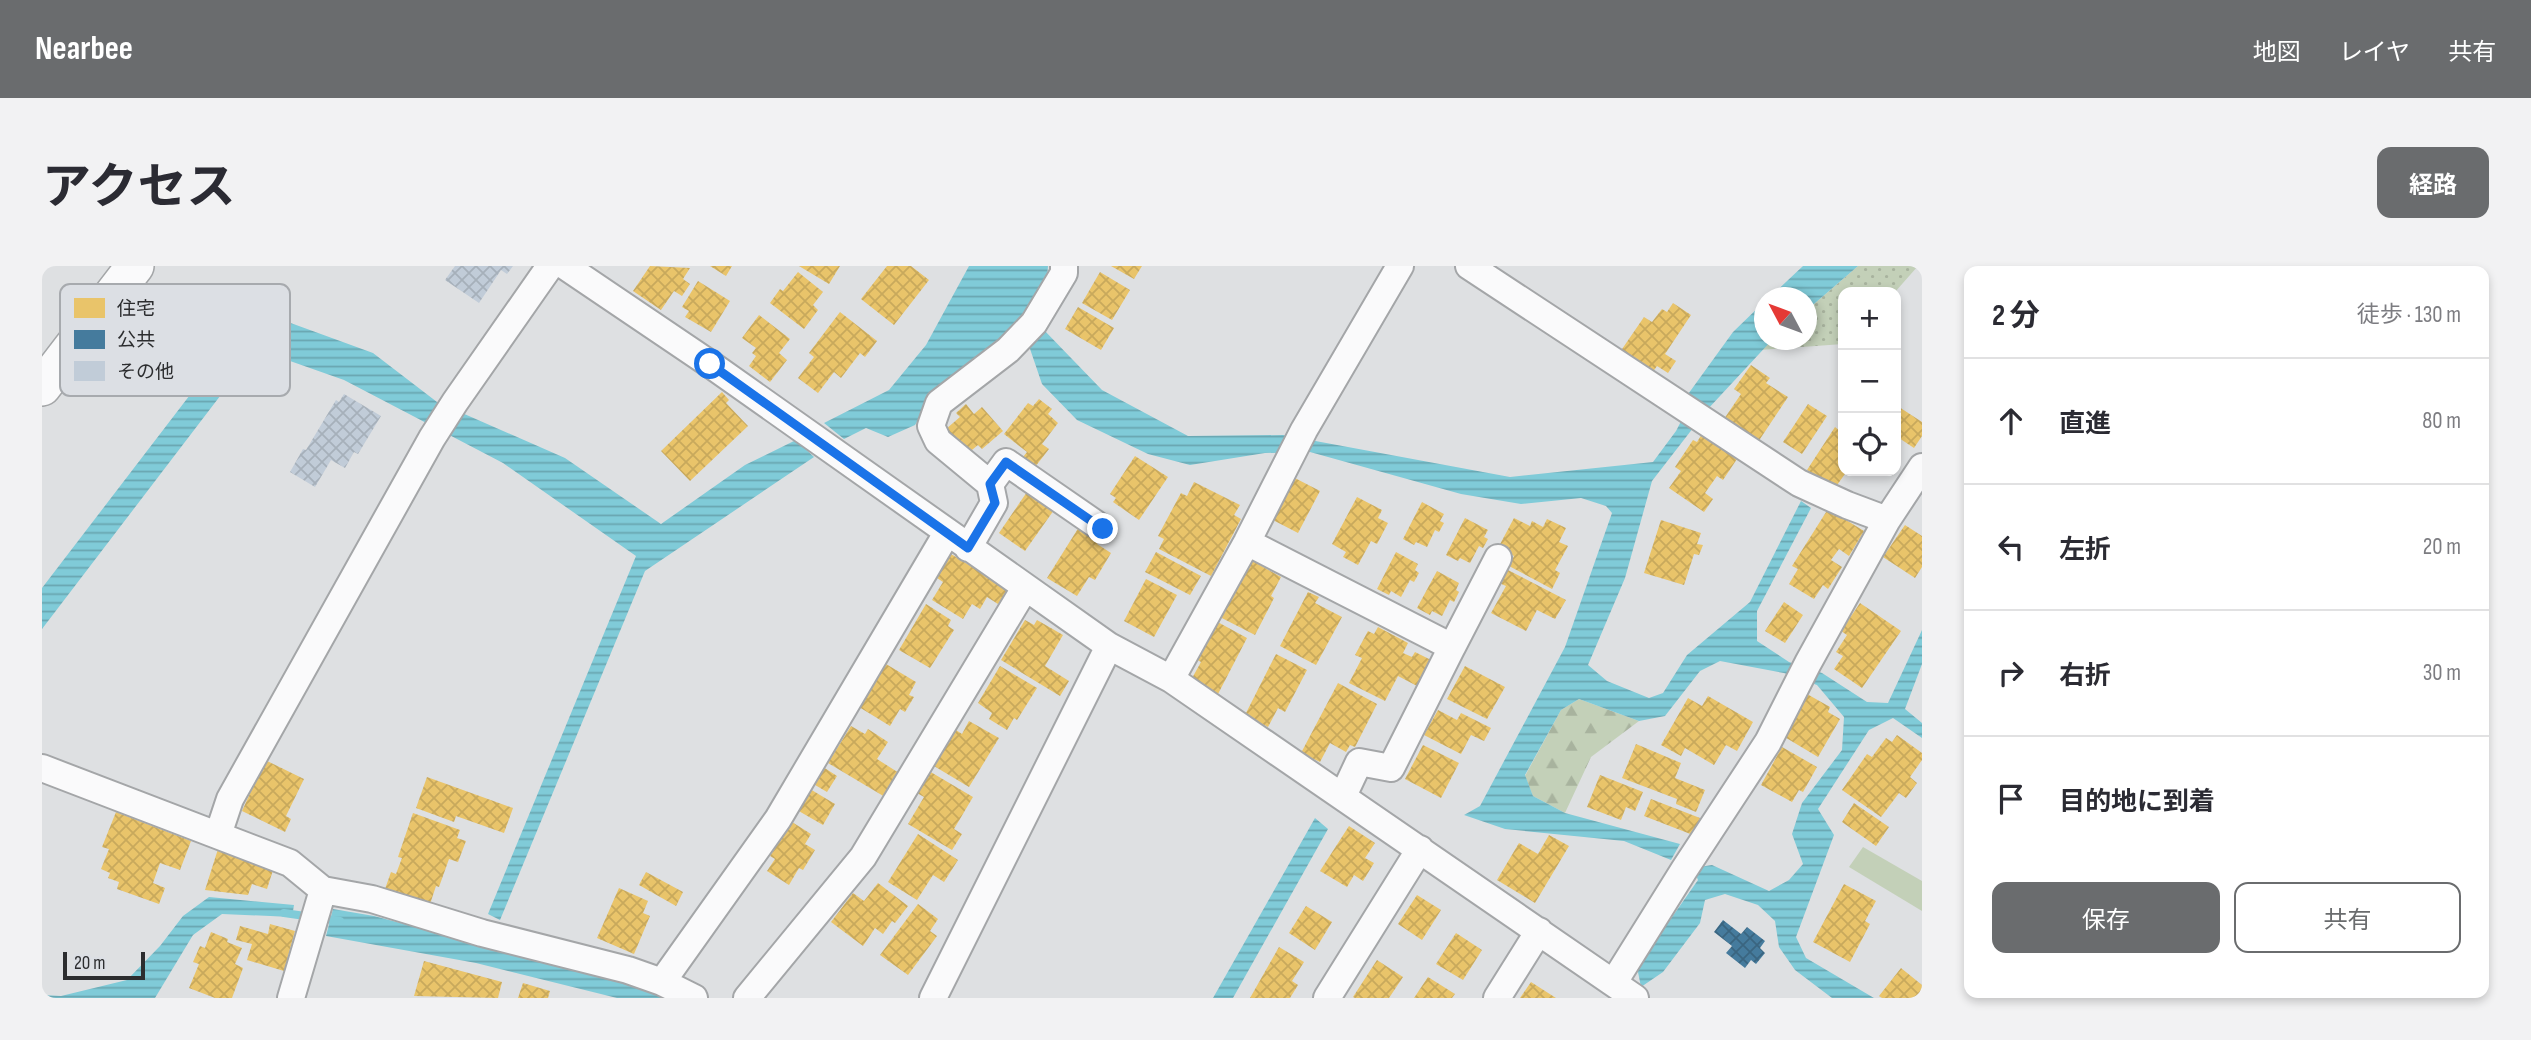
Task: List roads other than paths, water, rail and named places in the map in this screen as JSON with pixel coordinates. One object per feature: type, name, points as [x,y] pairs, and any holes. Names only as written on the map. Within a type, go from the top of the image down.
[{"type":"street","points":[[121,284],[135,266]]},
{"type":"street","points":[[218,835],[230,799],[432,438],[550,266]]},
{"type":"street","points":[[565,266],[1109,646],[1171,679],[1635,998]]},
{"type":"street","points":[[968,548],[995,503],[990,484],[938,441],[931,426],[940,403],[1025,332],[1064,273],[1064,266]]},
{"type":"street","points":[[1171,679],[1247,542],[1283,467],[1400,266]]},
{"type":"street","points":[[1469,266],[1799,482],[1847,506],[1887,520]]},
{"type":"street","points":[[42,387],[60,364]]},
{"type":"street","points":[[990,484],[1006,462],[1103,529]]},
{"type":"street","points":[[1614,982],[1769,742],[1887,520],[1922,467]]},
{"type":"street","points":[[662,982],[778,819],[947,533]]},
{"type":"street","points":[[1247,542],[1452,647]]},
{"type":"street","points":[[1343,796],[1359,762],[1391,768],[1498,558]]},
{"type":"street","points":[[747,998],[863,857],[1025,588]]},
{"type":"street","points":[[933,998],[1109,646]]},
{"type":"street","points":[[42,768],[290,863],[318,908],[291,998]]},
{"type":"street","points":[[1327,998],[1420,849]]},
{"type":"street","points":[[318,908],[372,899],[490,935],[628,970],[662,982],[694,998]]},
{"type":"street","points":[[1497,998],[1539,931]]},
{"type":"water","points":[[969,266],[1048,266],[1043,329],[1102,390],[1188,436],[1283,435],[1510,477],[1653,462],[1676,431],[1691,402],[1686,397],[1733,332],[1754,312],[1754,350],[1763,350],[1707,410],[1652,481],[1625,578],[1588,665],[1607,681],[1649,698],[1663,693],[1687,655],[1750,602],[1801,501],[1811,508],[1757,611],[1757,641],[1789,662],[1822,673],[1867,702],[1888,703],[1922,630],[1922,664],[1905,709],[1922,723],[1922,738],[1893,718],[1869,730],[1818,809],[1834,835],[1796,937],[1806,958],[1874,998],[1832,998],[1795,970],[1779,947],[1775,921],[1758,905],[1725,894],[1705,900],[1700,923],[1663,972],[1641,987],[1637,967],[1698,880],[1693,868],[1712,865],[1769,891],[1789,880],[1803,864],[1792,834],[1802,803],[1842,750],[1844,717],[1817,685],[1784,673],[1720,661],[1700,671],[1665,716],[1639,721],[1579,699],[1561,710],[1525,775],[1533,796],[1565,813],[1680,844],[1671,860],[1624,841],[1505,829],[1464,815],[1480,806],[1565,647],[1612,513],[1606,506],[1581,498],[1521,504],[1461,494],[1310,452],[1265,453],[1190,465],[1148,454],[1077,420],[1042,384],[1028,343],[940,386],[915,425],[888,437],[866,428],[844,439],[824,423],[889,390],[926,345]]},
{"type":"water","points":[[1803,266],[1858,266],[1817,301],[1817,287],[1781,287]]},
{"type":"water","points":[[290,323],[373,353],[437,402],[565,458],[661,524],[745,465],[796,440],[814,457],[645,571],[500,920],[488,914],[636,556],[503,463],[344,380],[290,361]]},
{"type":"water","points":[[189,396],[220,396],[42,629],[42,588]]},
{"type":"water","points":[[1315,818],[1328,829],[1233,998],[1213,998]]},
{"type":"water","points":[[209,897],[294,905],[292,917],[222,914],[193,935],[155,998],[42,998],[42,995],[61,996],[127,980],[160,946],[183,916]]},
{"type":"water","points":[[333,909],[374,916],[646,988],[661,998],[617,998],[476,963],[326,936]]},
{"type":"waterway","points":[[284,913],[340,921]]}]
